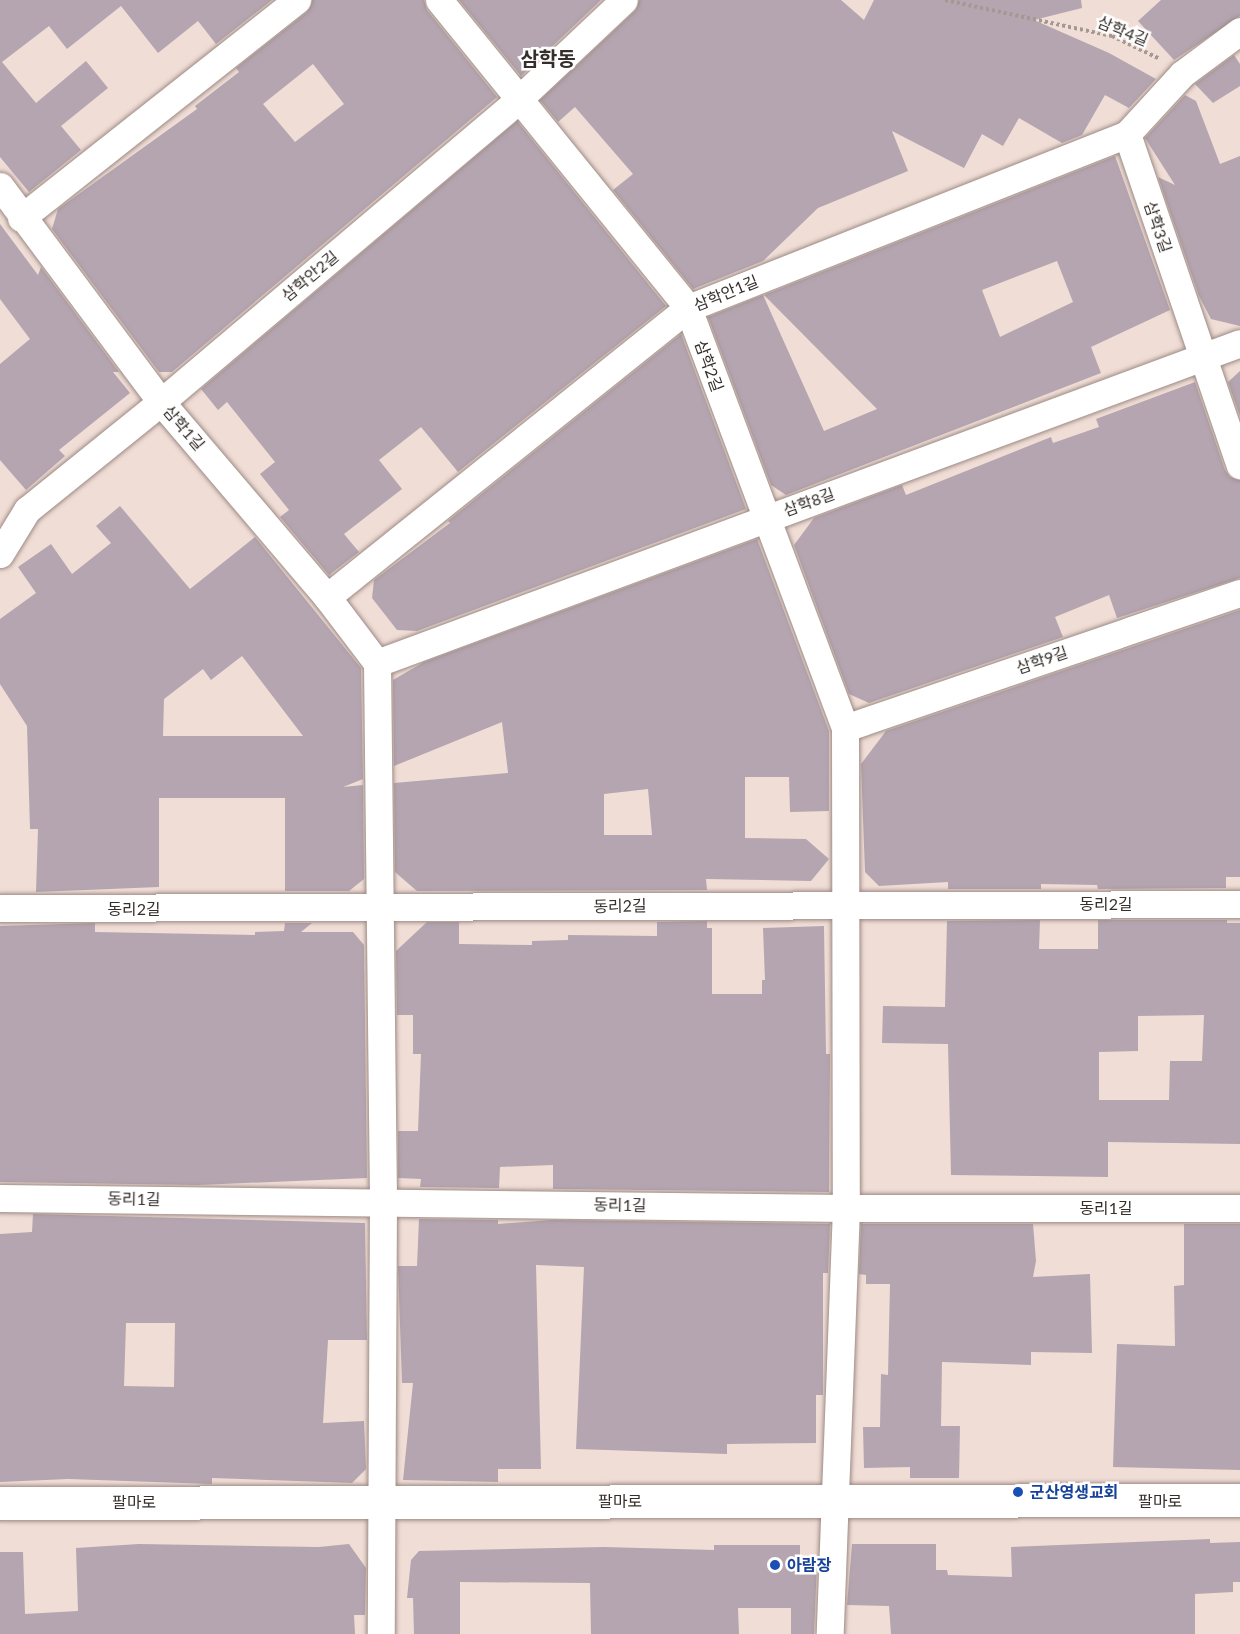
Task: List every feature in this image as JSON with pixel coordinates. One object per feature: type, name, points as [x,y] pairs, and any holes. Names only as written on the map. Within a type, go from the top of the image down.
[{"type":"street","points":[[21,218],[297,0]]},
{"type":"street","name":"삼학2길","points":[[439,0],[688,308],[845,728]]},
{"type":"street","name":"삼학안2길","points":[[0,554],[27,510],[161,402],[519,99],[624,0]]},
{"type":"street","points":[[1126,134],[1182,74],[1240,31]]},
{"type":"street","name":"삼학안1길","points":[[327,597],[688,308],[1126,134]]},
{"type":"street","name":"삼학3길","points":[[1126,134],[1240,465]]},
{"type":"street","name":"삼학1길","points":[[0,186],[21,218],[161,402],[327,597],[378,663]]},
{"type":"street","name":"삼학8길","points":[[378,663],[1240,343]]},
{"type":"street","name":"삼학9길","points":[[845,728],[1240,593]]},
{"type":"street","points":[[378,663],[383,1202],[381,1634]]},
{"type":"street","points":[[830,1634],[833,1503],[846,1208],[845,728]]},
{"type":"street","name":"동리2길","points":[[0,908],[380,909],[845,904],[1240,904]]},
{"type":"street","name":"동리1길","points":[[0,1198],[846,1208],[1240,1208]]},
{"type":"street","name":"팔마로","points":[[0,1503],[380,1500],[833,1503],[1240,1500]]},
{"type":"path","name":"삼학4길","points":[[945,0],[1112,36],[1177,68],[1182,74]]},
{"type":"building","points":[[0,0],[272,0],[216,44],[198,21],[158,53],[121,6],[67,49],[49,26],[2,62],[36,103],[86,61],[108,88],[61,126],[81,150],[29,192],[0,157]]},
{"type":"building","points":[[312,0],[424,0],[427,10],[497,97],[172,372],[159,372],[52,229],[58,209],[197,109],[195,106],[239,72],[236,68],[307,12]],"holes":[[[313,64],[344,104],[295,142],[263,104]]]},
{"type":"building","points":[[459,0],[601,0],[521,76]]},
{"type":"building","points":[[639,0],[841,0],[864,20],[874,0],[1081,0],[1082,8],[1034,20],[1109,53],[1156,79],[1129,108],[1105,95],[1082,135],[1062,143],[1019,118],[1003,146],[982,134],[964,168],[892,131],[908,171],[818,208],[763,261],[693,289],[613,190],[633,174],[575,107],[558,122],[540,100],[635,11]]},
{"type":"building","points":[[1161,0],[1240,0],[1240,16],[1174,60],[1138,21]]},
{"type":"building","points":[[1234,55],[1240,64],[1240,86],[1213,103],[1195,84]]},
{"type":"building","points":[[1185,95],[1196,101],[1220,164],[1240,156],[1240,326],[1211,319],[1199,296],[1158,177],[1175,185],[1145,138]]},
{"type":"building","points":[[517,121],[666,306],[458,472],[421,427],[379,460],[402,489],[344,534],[359,552],[329,575],[280,517],[289,510],[260,474],[275,462],[227,402],[218,410],[201,389]]},
{"type":"building","points":[[1115,156],[1170,310],[1091,347],[1101,373],[786,495],[771,485],[708,317],[763,295],[824,431],[877,409],[764,295]],"holes":[[[1057,261],[1073,302],[1000,337],[982,290]]]},
{"type":"building","points":[[0,224],[38,275],[41,267],[119,372],[113,372],[130,393],[59,450],[65,456],[26,490],[0,460],[0,364],[30,339],[0,299]]},
{"type":"building","points":[[681,334],[746,509],[417,631],[397,630],[372,598],[374,580],[450,523],[448,521]]},
{"type":"building","points":[[1240,371],[1240,416],[1228,382]]},
{"type":"building","points":[[1195,382],[1225,470],[1230,477],[1240,480],[1240,578],[1117,618],[1109,595],[1055,617],[1063,637],[869,703],[849,694],[794,545],[814,518],[902,485],[906,495],[1051,437],[1053,443],[1099,427],[1096,419]]},
{"type":"building","points":[[120,506],[190,589],[255,537],[361,668],[363,779],[343,787],[363,785],[364,879],[349,891],[285,891],[285,798],[159,798],[159,887],[36,892],[38,829],[30,829],[27,726],[0,684],[0,619],[36,593],[18,567],[51,544],[72,574],[111,543],[96,526]],"holes":[[[242,656],[303,736],[163,736],[164,699],[203,669],[211,680]]]},
{"type":"building","points":[[757,539],[829,731],[829,811],[790,812],[789,777],[745,777],[745,838],[806,839],[829,859],[811,881],[706,879],[707,890],[417,891],[395,872],[394,783],[508,773],[502,722],[394,766],[393,680],[424,662]],"holes":[[[648,789],[652,835],[604,835],[604,794]]]},
{"type":"building","points":[[1240,610],[1240,877],[1226,877],[1226,888],[1098,889],[1097,885],[1041,884],[1041,889],[948,889],[948,882],[879,886],[865,872],[861,764],[886,731]]},
{"type":"building","points":[[1040,920],[1039,949],[1098,949],[1098,920],[1227,920],[1227,923],[1240,923],[1240,1144],[1108,1142],[1108,1177],[951,1175],[948,1044],[882,1043],[883,1006],[945,1007],[947,921]],"holes":[[[1204,1015],[1202,1061],[1170,1061],[1169,1100],[1099,1100],[1099,1052],[1138,1051],[1138,1016]]]},
{"type":"building","points":[[707,921],[707,928],[712,928],[712,994],[762,994],[762,980],[765,980],[763,928],[824,926],[826,1054],[830,1054],[829,1192],[553,1189],[553,1165],[500,1167],[499,1188],[420,1187],[421,1179],[398,1178],[398,1131],[418,1131],[421,1054],[413,1054],[413,1015],[397,1015],[396,951],[427,922],[459,922],[459,944],[532,945],[532,941],[568,940],[568,935],[657,936],[657,922]]},
{"type":"building","points":[[95,923],[95,932],[255,935],[255,932],[284,931],[285,923],[312,923],[301,932],[353,932],[364,945],[367,1178],[198,1185],[0,1182],[0,926]]},
{"type":"building","points":[[33,1214],[365,1223],[367,1340],[328,1340],[323,1423],[364,1421],[366,1469],[352,1483],[212,1478],[212,1484],[68,1479],[0,1482],[0,1234],[32,1232]],"holes":[[[126,1323],[175,1323],[174,1387],[124,1386]]]},
{"type":"building","points":[[419,1219],[498,1220],[498,1224],[552,1220],[830,1224],[828,1273],[823,1273],[823,1395],[816,1395],[816,1443],[727,1444],[727,1454],[576,1449],[584,1267],[536,1265],[541,1469],[498,1469],[498,1482],[403,1480],[413,1383],[402,1383],[398,1266],[417,1266]]},
{"type":"building","points":[[861,1224],[1033,1224],[1036,1261],[1033,1277],[1090,1274],[1092,1353],[1031,1352],[1031,1365],[942,1362],[941,1426],[960,1426],[959,1478],[910,1478],[910,1467],[864,1468],[863,1427],[880,1427],[881,1374],[888,1375],[890,1284],[866,1284],[866,1275],[859,1274]]},
{"type":"building","points":[[1184,1224],[1240,1224],[1240,1470],[1113,1467],[1117,1344],[1175,1346],[1174,1286],[1184,1285]]},
{"type":"building","points":[[1210,1539],[1210,1543],[1240,1542],[1240,1582],[1233,1582],[1233,1592],[1195,1594],[1195,1634],[891,1634],[889,1606],[847,1605],[852,1544],[936,1544],[936,1570],[947,1570],[948,1575],[1012,1577],[1011,1547]]},
{"type":"building","points":[[139,1544],[319,1547],[349,1544],[366,1568],[365,1615],[354,1615],[355,1634],[0,1634],[0,1552],[23,1552],[25,1614],[78,1611],[76,1548]]},
{"type":"building","points":[[714,1545],[800,1545],[800,1564],[817,1564],[814,1634],[791,1634],[791,1608],[738,1608],[739,1634],[591,1634],[590,1583],[460,1582],[460,1634],[414,1634],[413,1598],[407,1598],[411,1560],[419,1551],[604,1547],[714,1550]]},
{"type":"place","name":"군산영생교회","points":[[1018,1492]]},
{"type":"place","name":"아람장","points":[[775,1565]]},
{"type":"district","name":"삼학동","points":[[548,58]]}]
